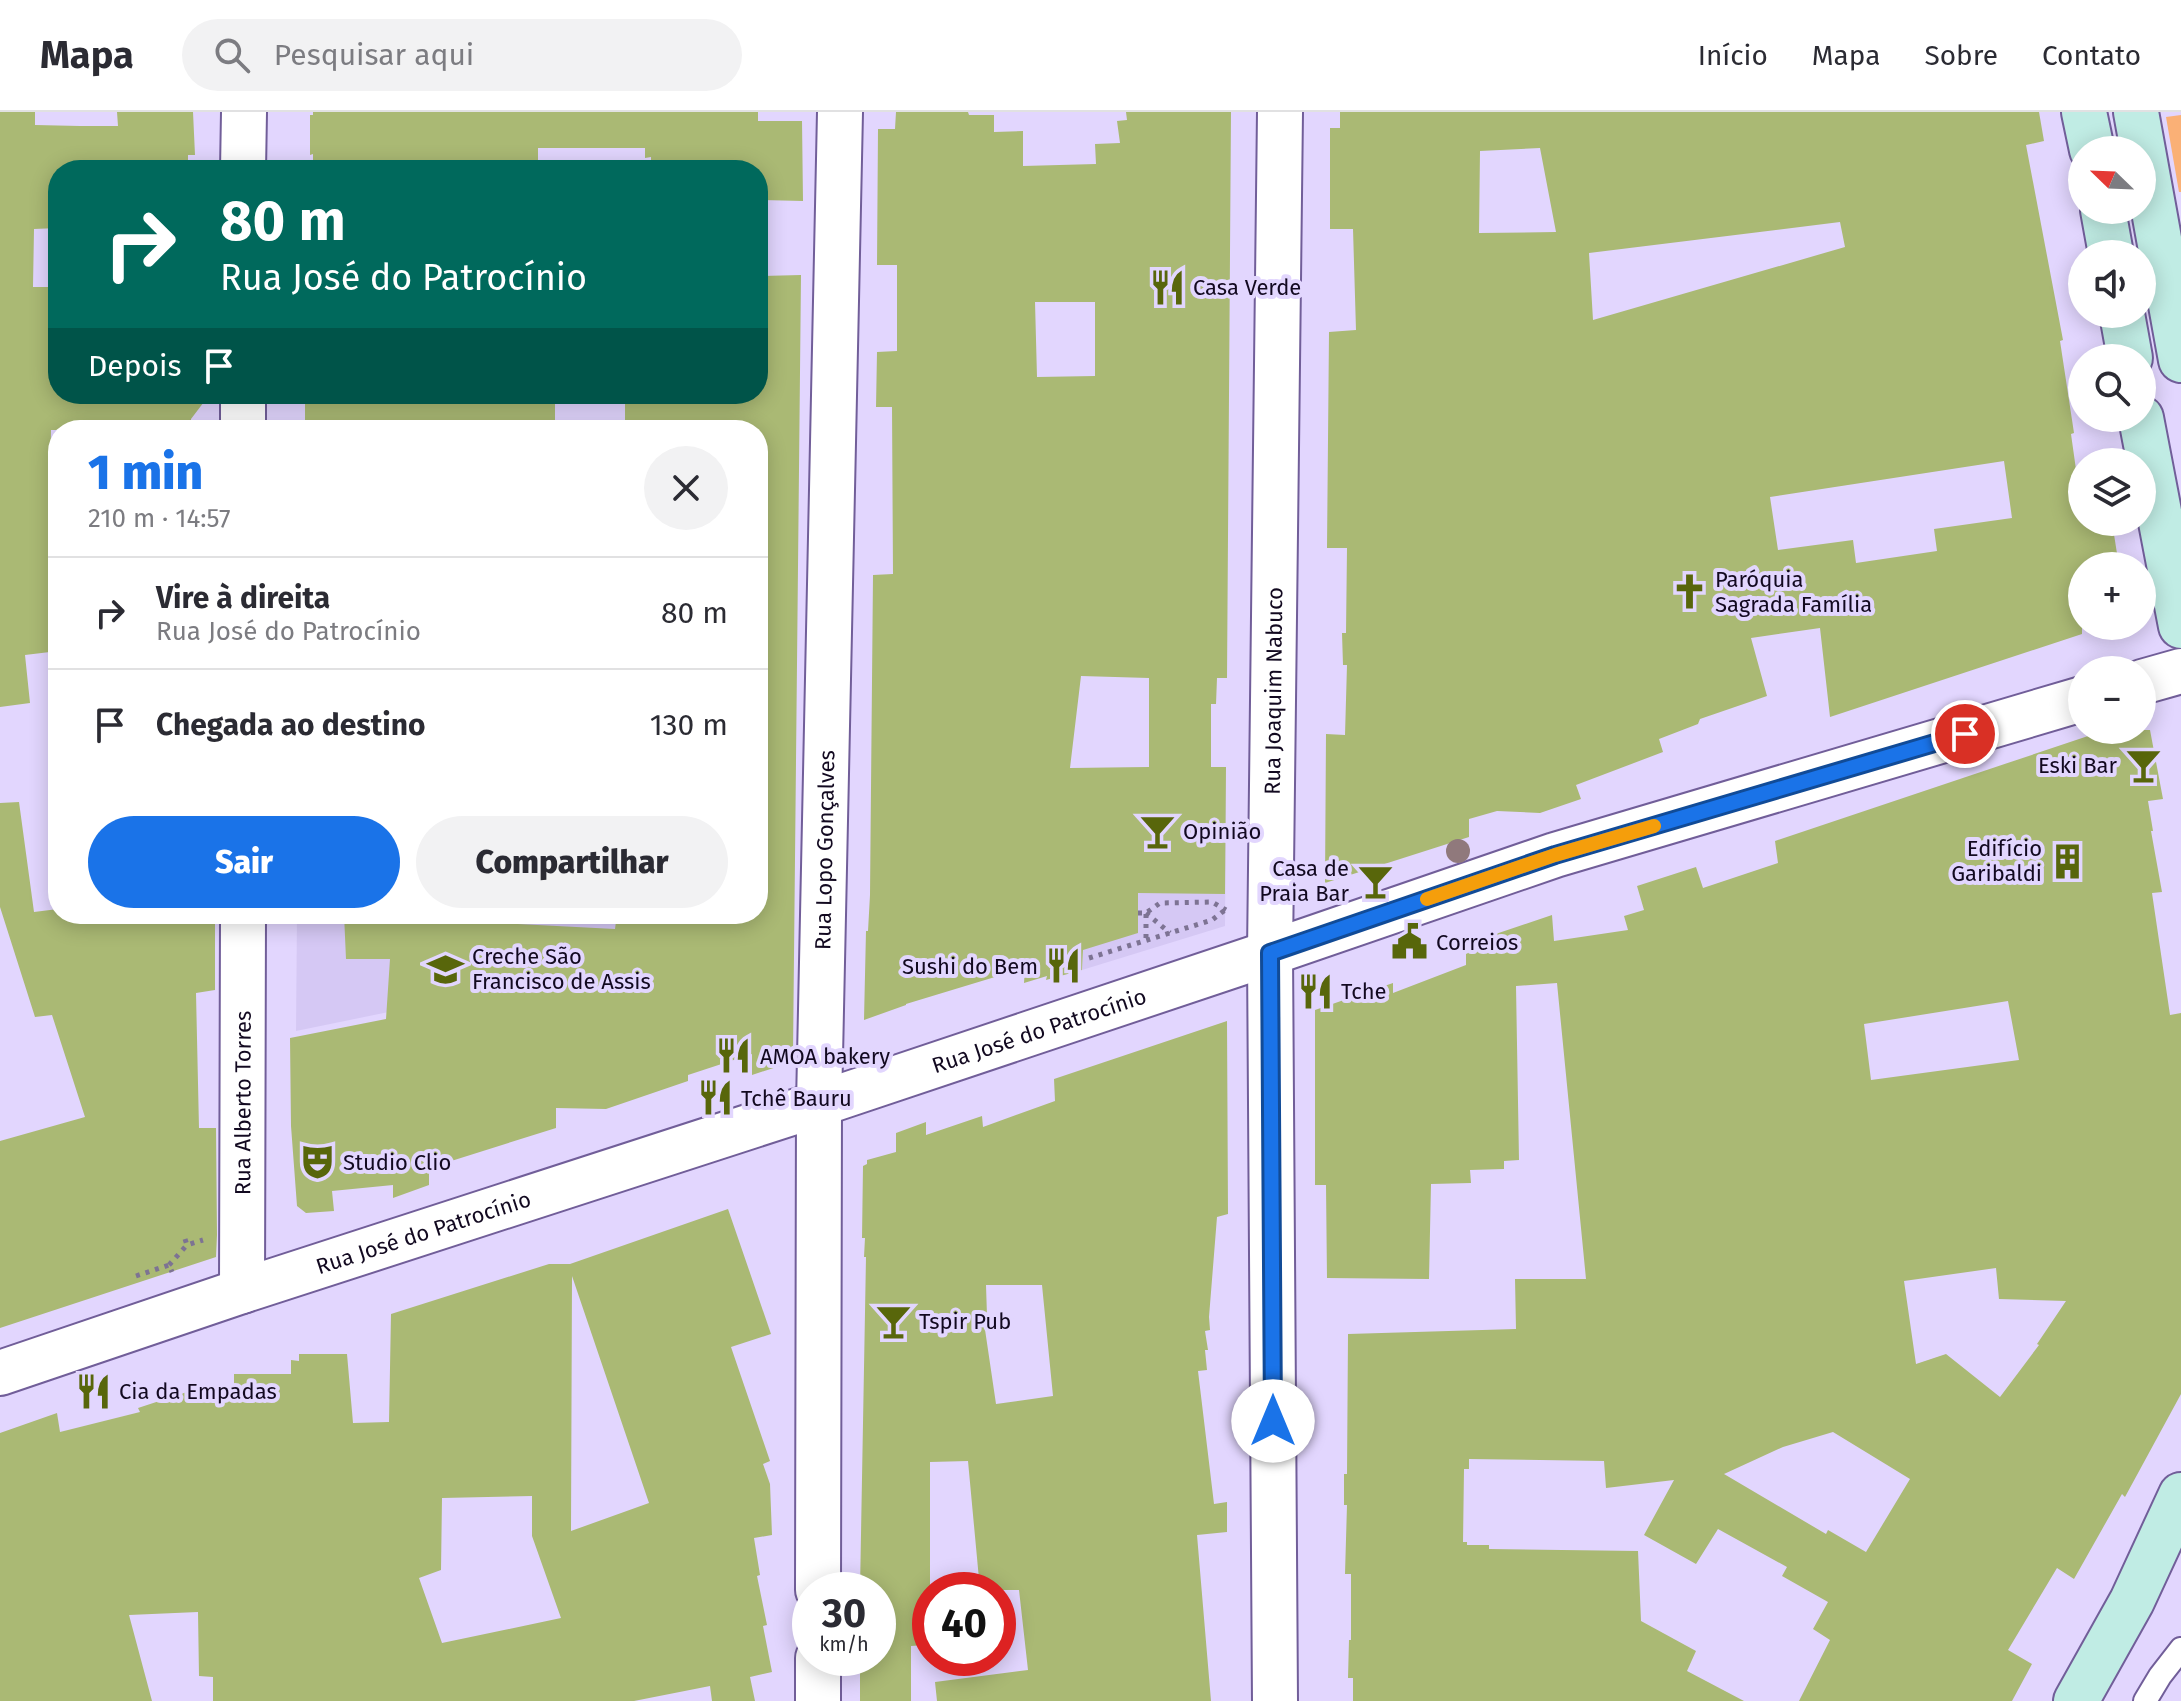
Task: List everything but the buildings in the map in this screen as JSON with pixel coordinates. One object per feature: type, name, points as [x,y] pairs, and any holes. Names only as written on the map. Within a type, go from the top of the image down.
[{"type":"main road","points":[[2084,112],[2089,136]]},
{"type":"main road","points":[[2136,112],[2181,360]]},
{"type":"main road","points":[[2144,432],[2181,626]]},
{"type":"main road","points":[[2076,1701],[2132,1601],[2181,1495]]},
{"type":"main road","points":[[2132,1601],[2181,1543]]},
{"type":"street","points":[[243,160],[244,112]]},
{"type":"street","name":"Rua Lopo Gonçalves","points":[[818,1572],[819,1104],[840,112]]},
{"type":"street","name":"Rua Joaquim Nabuco","points":[[1275,1701],[1270,953],[1280,112]]},
{"type":"street","points":[[2156,678],[2181,671]]},
{"type":"street","name":"Rua José do Patrocínio","points":[[0,1373],[819,1104],[1555,855],[2068,703]]},
{"type":"street","name":"Rua Alberto Torres","points":[[242,1291],[243,924]]},
{"type":"street","points":[[818,1676],[818,1701]]},
{"type":"lane","points":[[2145,1701],[2181,1649]]},
{"type":"path","points":[[1142,913],[1160,903],[1212,902],[1225,910],[1271,910]]},
{"type":"path","points":[[1089,958],[1212,920],[1225,910]]},
{"type":"path","points":[[1142,913],[1170,933]]},
{"type":"path","points":[[1142,913],[1146,941]]},
{"type":"path","points":[[169,1265],[187,1245]]},
{"type":"shaded area","points":[[2181,115],[2181,192],[2179,192],[2166,117]]},
{"type":"shaded area","name":"Opinião","points":[[1226,767],[1225,926],[1082,970],[1093,768]]},
{"type":"shaded area","name":"Creche São Francisco de Assis","points":[[297,924],[618,924],[613,966],[296,1031]]},
{"type":"slow traffic","points":[[1427,899],[1555,855],[1654,826]]},
{"type":"place","name":"Casa Verde","points":[[1167,287]]},
{"type":"place","name":"Paróquia Sagrada Família","points":[[1689,592]]},
{"type":"place","name":"Eski Bar","points":[[2143,765]]},
{"type":"place","name":"Opinião","points":[[1157,831]]},
{"type":"place","name":"Edifício Garibaldi","points":[[2068,861]]},
{"type":"place","name":"Casa de Praia Bar","points":[[1375,881]]},
{"type":"place","name":"Correios","points":[[1410,942]]},
{"type":"place","name":"Sushi do Bem","points":[[1064,966]]},
{"type":"place","name":"Creche São Francisco de Assis","points":[[446,969]]},
{"type":"place","name":"Tche","points":[[1315,991]]},
{"type":"place","name":"AMOA bakery","points":[[734,1056]]},
{"type":"place","name":"Tchê Bauru","points":[[715,1098]]},
{"type":"place","name":"Studio Clio","points":[[317,1162]]},
{"type":"place","name":"Tspir Pub","points":[[893,1321]]},
{"type":"place","name":"Cia da Empadas","points":[[93,1391]]},
{"type":"route","points":[[1273,1421],[1270,953],[1555,855],[1965,734]]}]
